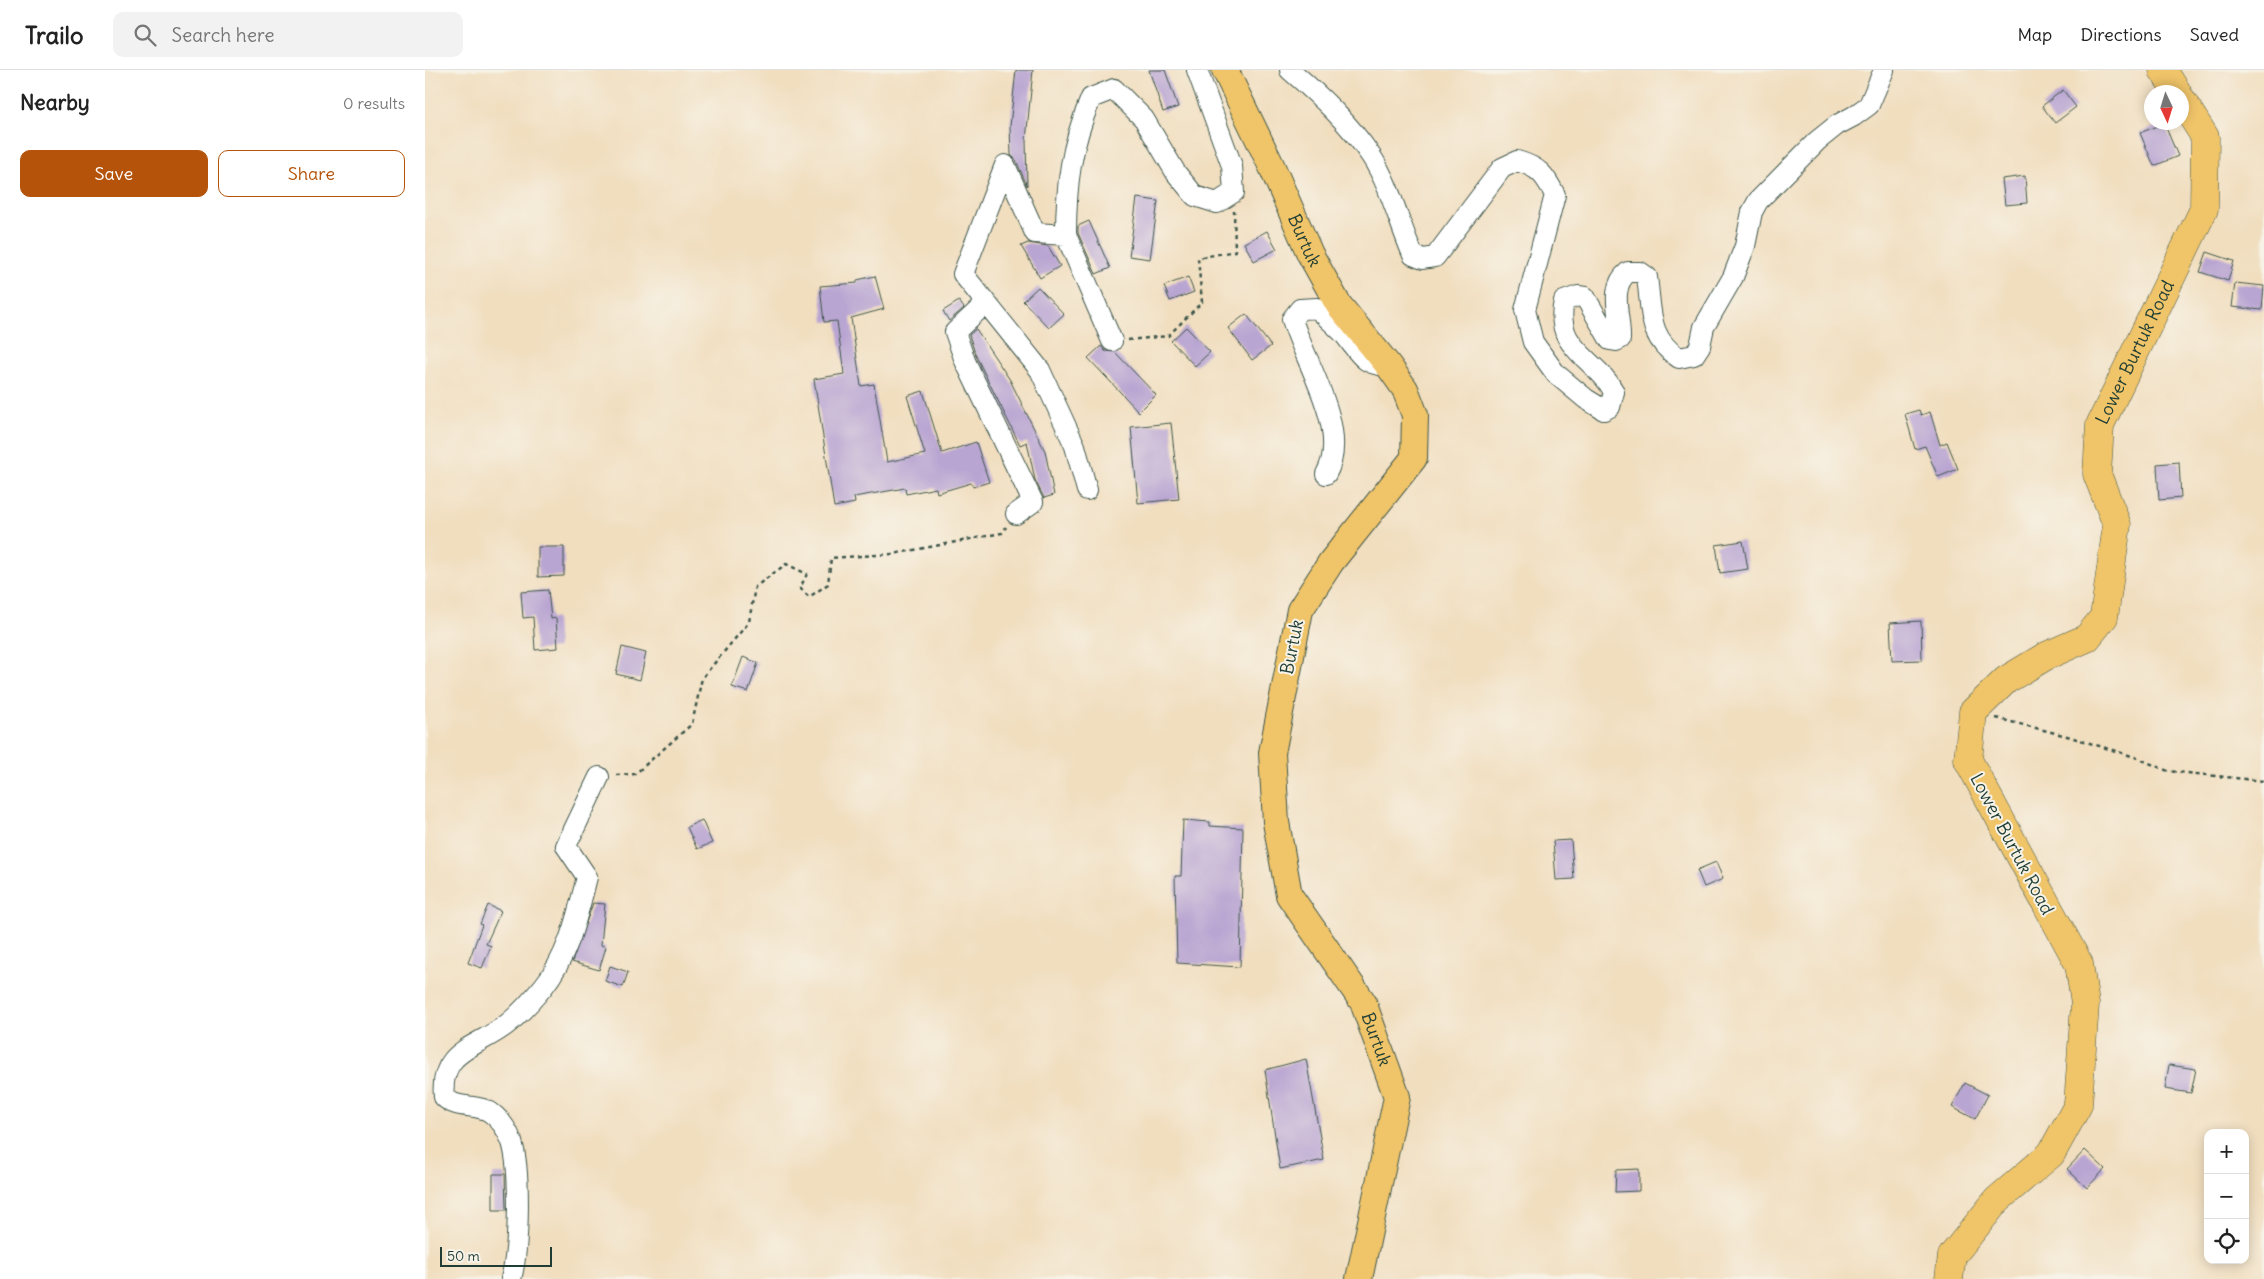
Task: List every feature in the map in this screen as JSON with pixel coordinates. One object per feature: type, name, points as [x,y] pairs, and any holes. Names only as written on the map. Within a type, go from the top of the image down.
[{"type":"highway","points":[[2163,70],[2173,85]]},
{"type":"highway","name":"Lower Burtuk Road","points":[[1949,1279],[1953,1256],[1997,1200],[2051,1154],[2078,1105],[2085,1004],[2079,964],[1968,760],[1973,712],[2006,680],[2046,656],[2087,638],[2104,617],[2117,525],[2097,474],[2100,425],[2204,209],[2205,137],[2189,112]]},
{"type":"main road","name":"Burtuk","points":[[1225,70],[1272,167],[1310,254],[1338,304],[1388,365],[1405,389],[1415,415],[1414,458],[1331,562],[1300,610],[1272,754],[1276,822],[1289,895],[1363,1002],[1397,1097],[1359,1279]]},
{"type":"street","points":[[1112,341],[1066,235],[1068,172],[1079,128],[1091,98],[1114,89],[1144,119],[1175,172],[1195,196],[1217,203],[1234,192],[1232,166],[1197,70]]},
{"type":"street","points":[[1290,70],[1325,100],[1371,157],[1388,192],[1413,255],[1423,259],[1435,257],[1502,168],[1517,161],[1531,165],[1546,177],[1555,195],[1525,310],[1533,342],[1556,374],[1586,399],[1604,410],[1610,407],[1614,392],[1609,383],[1578,353],[1566,332],[1561,318],[1564,302],[1578,296],[1585,297],[1609,340],[1616,342],[1620,339],[1616,293],[1620,278],[1628,272],[1640,272],[1647,277],[1651,312],[1657,337],[1664,348],[1679,358],[1694,354],[1700,346],[1704,327],[1733,277],[1745,246],[1752,212],[1758,201],[1817,141],[1837,124],[1854,116],[1869,105],[1884,70]]},
{"type":"street","points":[[1066,235],[1035,233],[1005,165],[963,274],[1041,370],[1075,446],[1087,490]]},
{"type":"street","points":[[986,302],[955,332],[965,361],[1033,502],[1016,514]]},
{"type":"street","points":[[1326,474],[1332,462],[1331,422],[1292,319],[1299,309],[1317,308],[1344,334],[1364,360],[1377,366],[1388,365]]},
{"type":"street","points":[[511,1279],[517,1255],[515,1166],[512,1142],[503,1124],[489,1111],[451,1104],[444,1097],[442,1080],[451,1061],[475,1042],[506,1025],[543,986],[561,960],[576,923],[587,877],[566,846],[599,777]]},
{"type":"path","points":[[1112,341],[1169,336],[1202,302],[1198,258],[1235,251],[1234,192]]},
{"type":"path","points":[[599,777],[635,774],[692,724],[702,678],[749,622],[755,587],[786,564],[807,574],[800,588],[809,597],[828,584],[831,558],[893,554],[1002,533],[1016,514]]},
{"type":"path","points":[[1973,712],[2067,736],[2135,757],[2168,771],[2264,781]]},
{"type":"building","points":[[1016,70],[1033,70],[1026,140],[1027,186],[1016,160],[1011,155],[1010,126]]},
{"type":"building","points":[[1149,70],[1165,70],[1178,107],[1163,112]]},
{"type":"building","points":[[2063,90],[2076,107],[2055,123],[2042,106]]},
{"type":"building","points":[[2147,130],[2167,130],[2178,156],[2154,166],[2140,133]]},
{"type":"building","points":[[2025,176],[2027,203],[2005,205],[2002,179]]},
{"type":"building","points":[[1137,198],[1158,201],[1150,259],[1129,256]]},
{"type":"building","points":[[1089,221],[1110,268],[1096,274],[1078,233],[1078,226]]},
{"type":"building","points":[[1267,231],[1277,249],[1254,261],[1244,243]]},
{"type":"building","points":[[1028,243],[1048,246],[1060,266],[1040,278],[1021,246]]},
{"type":"building","points":[[2207,252],[2234,261],[2228,281],[2200,272]]},
{"type":"building","points":[[875,276],[884,309],[851,318],[861,386],[874,384],[887,462],[925,454],[907,396],[923,391],[942,453],[976,442],[989,482],[973,487],[971,483],[937,493],[936,488],[906,494],[905,488],[854,497],[855,503],[834,507],[814,379],[844,374],[837,321],[824,322],[820,286],[857,283],[857,280]]},
{"type":"building","points":[[1188,277],[1194,292],[1170,301],[1164,286]]},
{"type":"building","points":[[2235,283],[2264,286],[2262,310],[2232,307]]},
{"type":"building","points":[[1038,287],[1064,314],[1049,328],[1023,301]]},
{"type":"building","points":[[959,301],[964,308],[949,321],[943,311]]},
{"type":"building","points":[[1246,314],[1271,346],[1252,360],[1228,328]]},
{"type":"building","points":[[1186,327],[1210,352],[1195,366],[1171,341]]},
{"type":"building","points":[[976,329],[1010,380],[1045,451],[1054,495],[1044,498],[1035,480],[1027,442],[1020,445],[976,356],[969,335]]},
{"type":"building","points":[[1101,346],[1105,351],[1115,352],[1156,395],[1139,412],[1088,358]]},
{"type":"building","points":[[1919,410],[1921,415],[1930,412],[1940,445],[1947,442],[1958,469],[1938,477],[1925,446],[1915,449],[1905,414]]},
{"type":"building","points":[[1171,423],[1179,499],[1138,503],[1131,427]]},
{"type":"building","points":[[2179,462],[2181,498],[2159,500],[2157,464]]},
{"type":"building","points":[[1743,541],[1748,569],[1720,573],[1716,545]]},
{"type":"building","points":[[538,547],[564,547],[564,576],[538,577]]},
{"type":"building","points":[[548,590],[551,619],[556,618],[558,648],[535,650],[533,617],[523,618],[521,592]]},
{"type":"building","points":[[1921,621],[1922,660],[1892,661],[1890,623]]},
{"type":"building","points":[[622,647],[646,653],[640,680],[616,674]]},
{"type":"building","points":[[743,657],[758,663],[748,692],[732,687]]},
{"type":"building","points":[[702,820],[712,843],[697,849],[687,827]]},
{"type":"building","points":[[1183,820],[1210,822],[1210,826],[1243,828],[1240,967],[1177,963],[1175,876],[1181,876]]},
{"type":"building","points":[[1571,840],[1574,879],[1556,880],[1553,841]]},
{"type":"building","points":[[1716,862],[1723,879],[1704,887],[1697,870]]},
{"type":"building","points":[[593,903],[605,904],[601,945],[606,947],[599,970],[572,962]]},
{"type":"building","points":[[488,905],[501,911],[486,944],[491,946],[482,968],[468,963]]},
{"type":"building","points":[[610,966],[628,972],[623,987],[605,981]]},
{"type":"building","points":[[1306,1059],[1324,1160],[1280,1169],[1265,1070]]},
{"type":"building","points":[[2169,1065],[2196,1069],[2191,1093],[2165,1089]]},
{"type":"building","points":[[1965,1083],[1988,1095],[1975,1119],[1952,1107]]},
{"type":"building","points":[[2085,1150],[2105,1169],[2087,1188],[2067,1169]]},
{"type":"building","points":[[1639,1169],[1639,1191],[1615,1192],[1616,1170]]},
{"type":"building","points":[[493,1174],[505,1174],[506,1210],[493,1210]]}]
